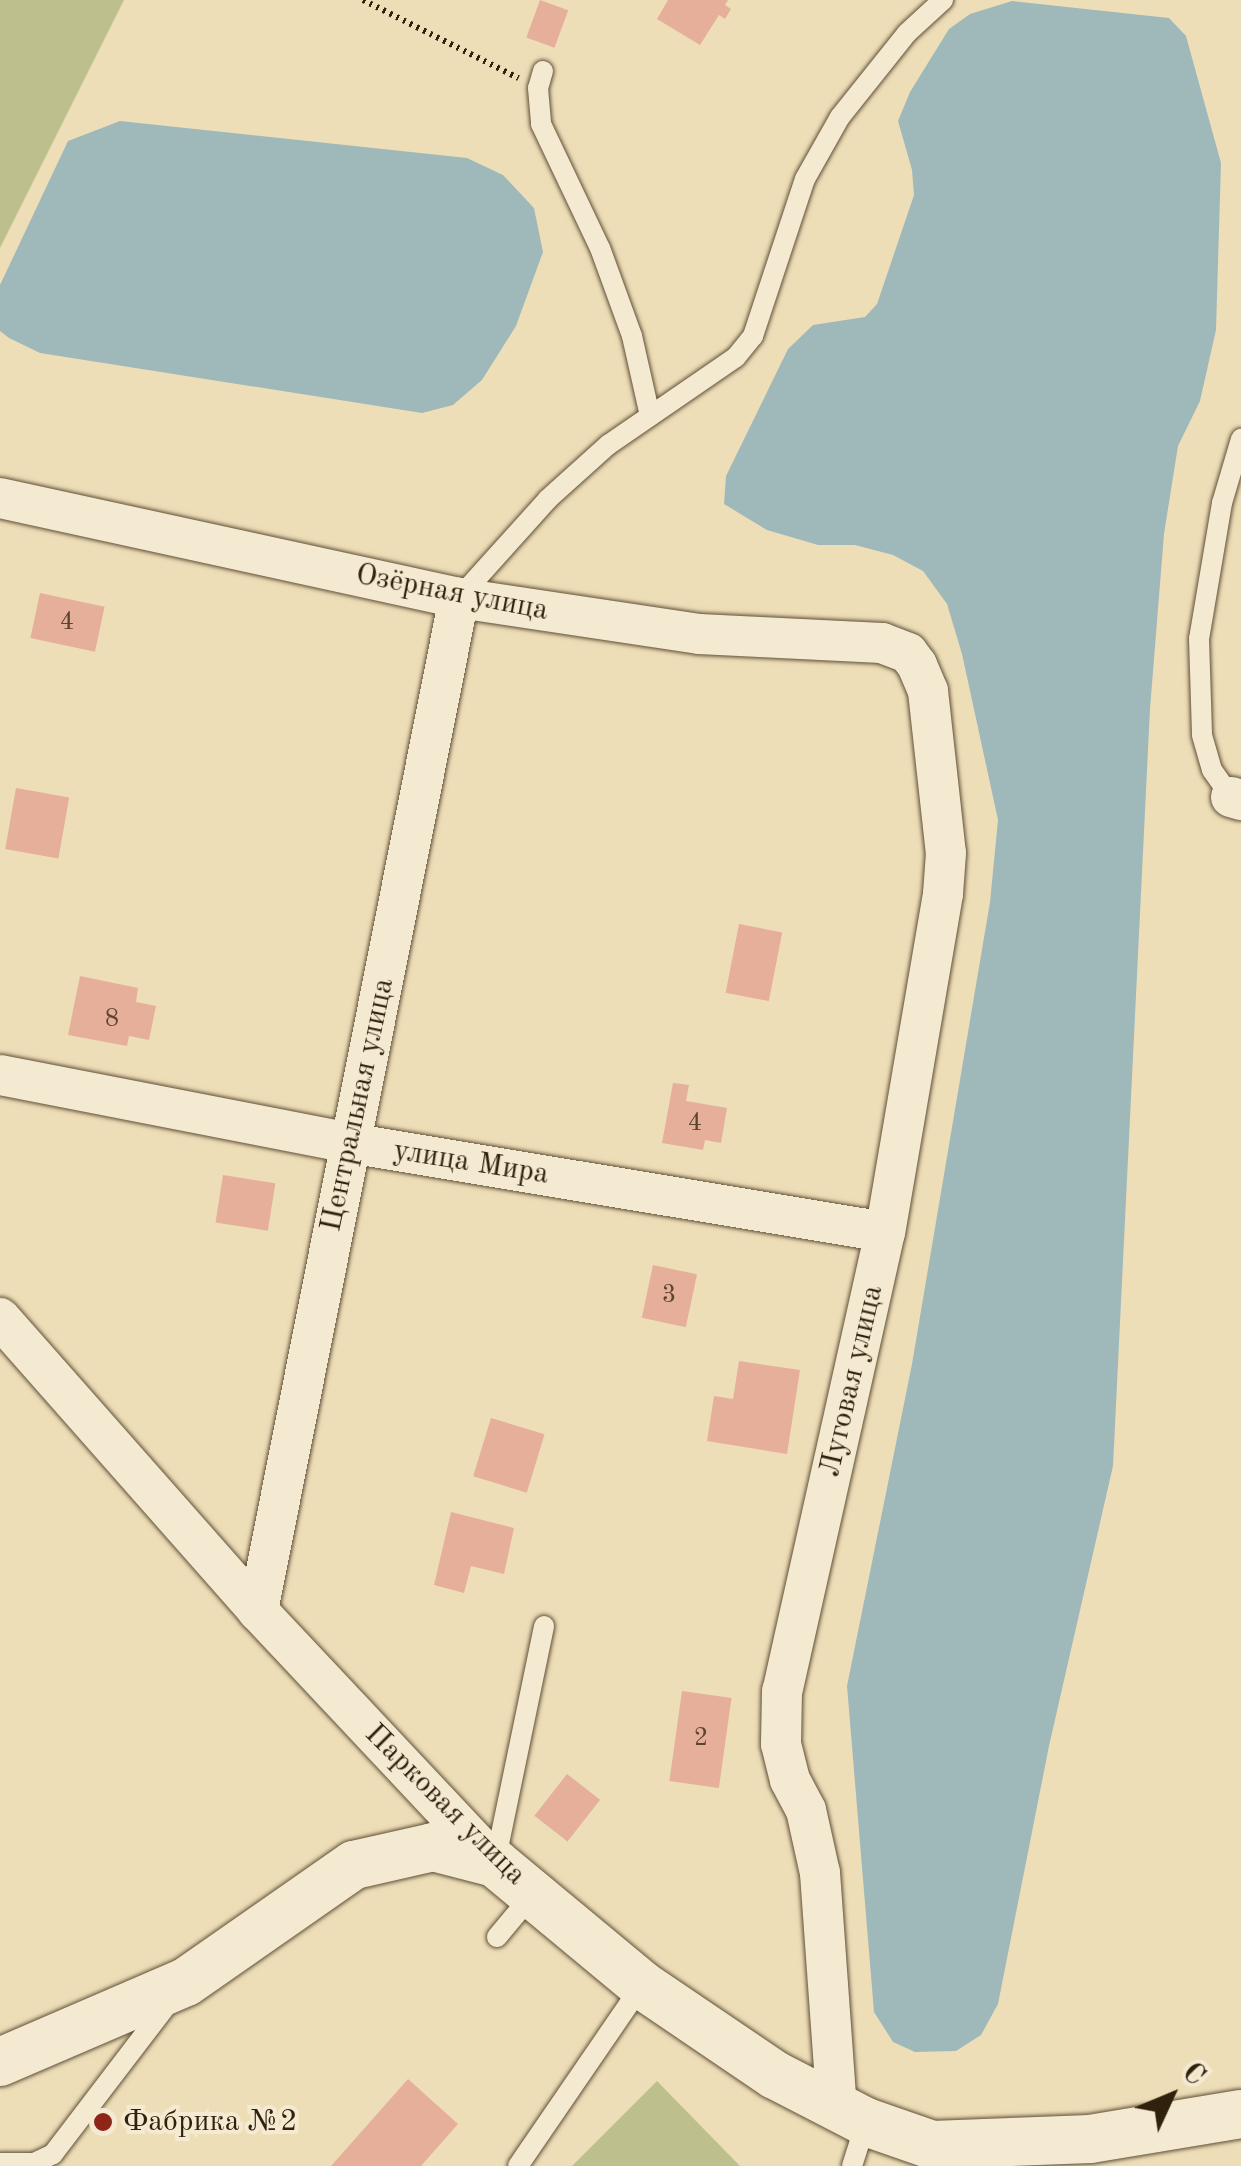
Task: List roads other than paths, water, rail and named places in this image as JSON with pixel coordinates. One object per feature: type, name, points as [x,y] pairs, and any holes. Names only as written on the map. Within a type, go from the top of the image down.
[{"type":"street","name":"Озёрная улица","points":[[0,498],[459,598],[699,634],[882,642],[908,653]]},
{"type":"street","name":"Центральная улица","points":[[258,1611],[459,598]]},
{"type":"street","name":"Луговая улица","points":[[851,2132],[820,1873],[806,1810],[790,1780],[781,1744],[782,1692],[885,1232],[943,894],[946,852],[928,692],[908,653]]},
{"type":"street","name":"улица Мира","points":[[0,1075],[348,1143],[885,1232]]},
{"type":"street","name":"Парковая улица","points":[[0,1318],[258,1611],[495,1863],[642,1985],[851,2132],[932,2145],[990,2146],[1090,2140],[1241,2114]]},
{"type":"street","points":[[0,2062],[186,1982],[354,1866],[433,1848],[495,1863]]},
{"type":"lane","points":[[459,598],[548,499],[608,445],[708,380],[736,357],[752,336],[806,179],[840,117],[907,33],[943,0]]},
{"type":"lane","points":[[540,80],[540,124],[600,248],[632,336],[650,416]]},
{"type":"lane","points":[[1236,798],[1212,770],[1202,734],[1199,639],[1222,503],[1241,438]]},
{"type":"lane","points":[[495,1863],[544,1626]]},
{"type":"lane","points":[[497,1937],[533,1894]]},
{"type":"lane","points":[[0,2163],[36,2165],[53,2154],[129,2048],[186,1982]]},
{"type":"lane","points":[[518,2166],[642,1985]]},
{"type":"water","points":[[1012,1],[1169,18],[1186,36],[1221,163],[1216,330],[1200,401],[1178,446],[1164,534],[1150,709],[1113,1466],[1049,1746],[998,2004],[981,2035],[956,2051],[915,2052],[893,2042],[874,2012],[847,1686],[912,1364],[990,902],[998,820],[962,654],[947,604],[923,571],[893,555],[855,545],[818,545],[767,530],[724,504],[726,476],[788,349],[813,325],[865,317],[877,304],[914,195],[912,170],[898,121],[910,92],[949,29],[970,14]]},
{"type":"water","points":[[120,121],[467,158],[503,175],[534,208],[543,252],[516,326],[482,380],[453,405],[422,413],[40,353],[9,338],[0,331],[0,285],[68,141]]},
{"type":"place","name":"Фабрика №2","points":[[103,2122]]}]
